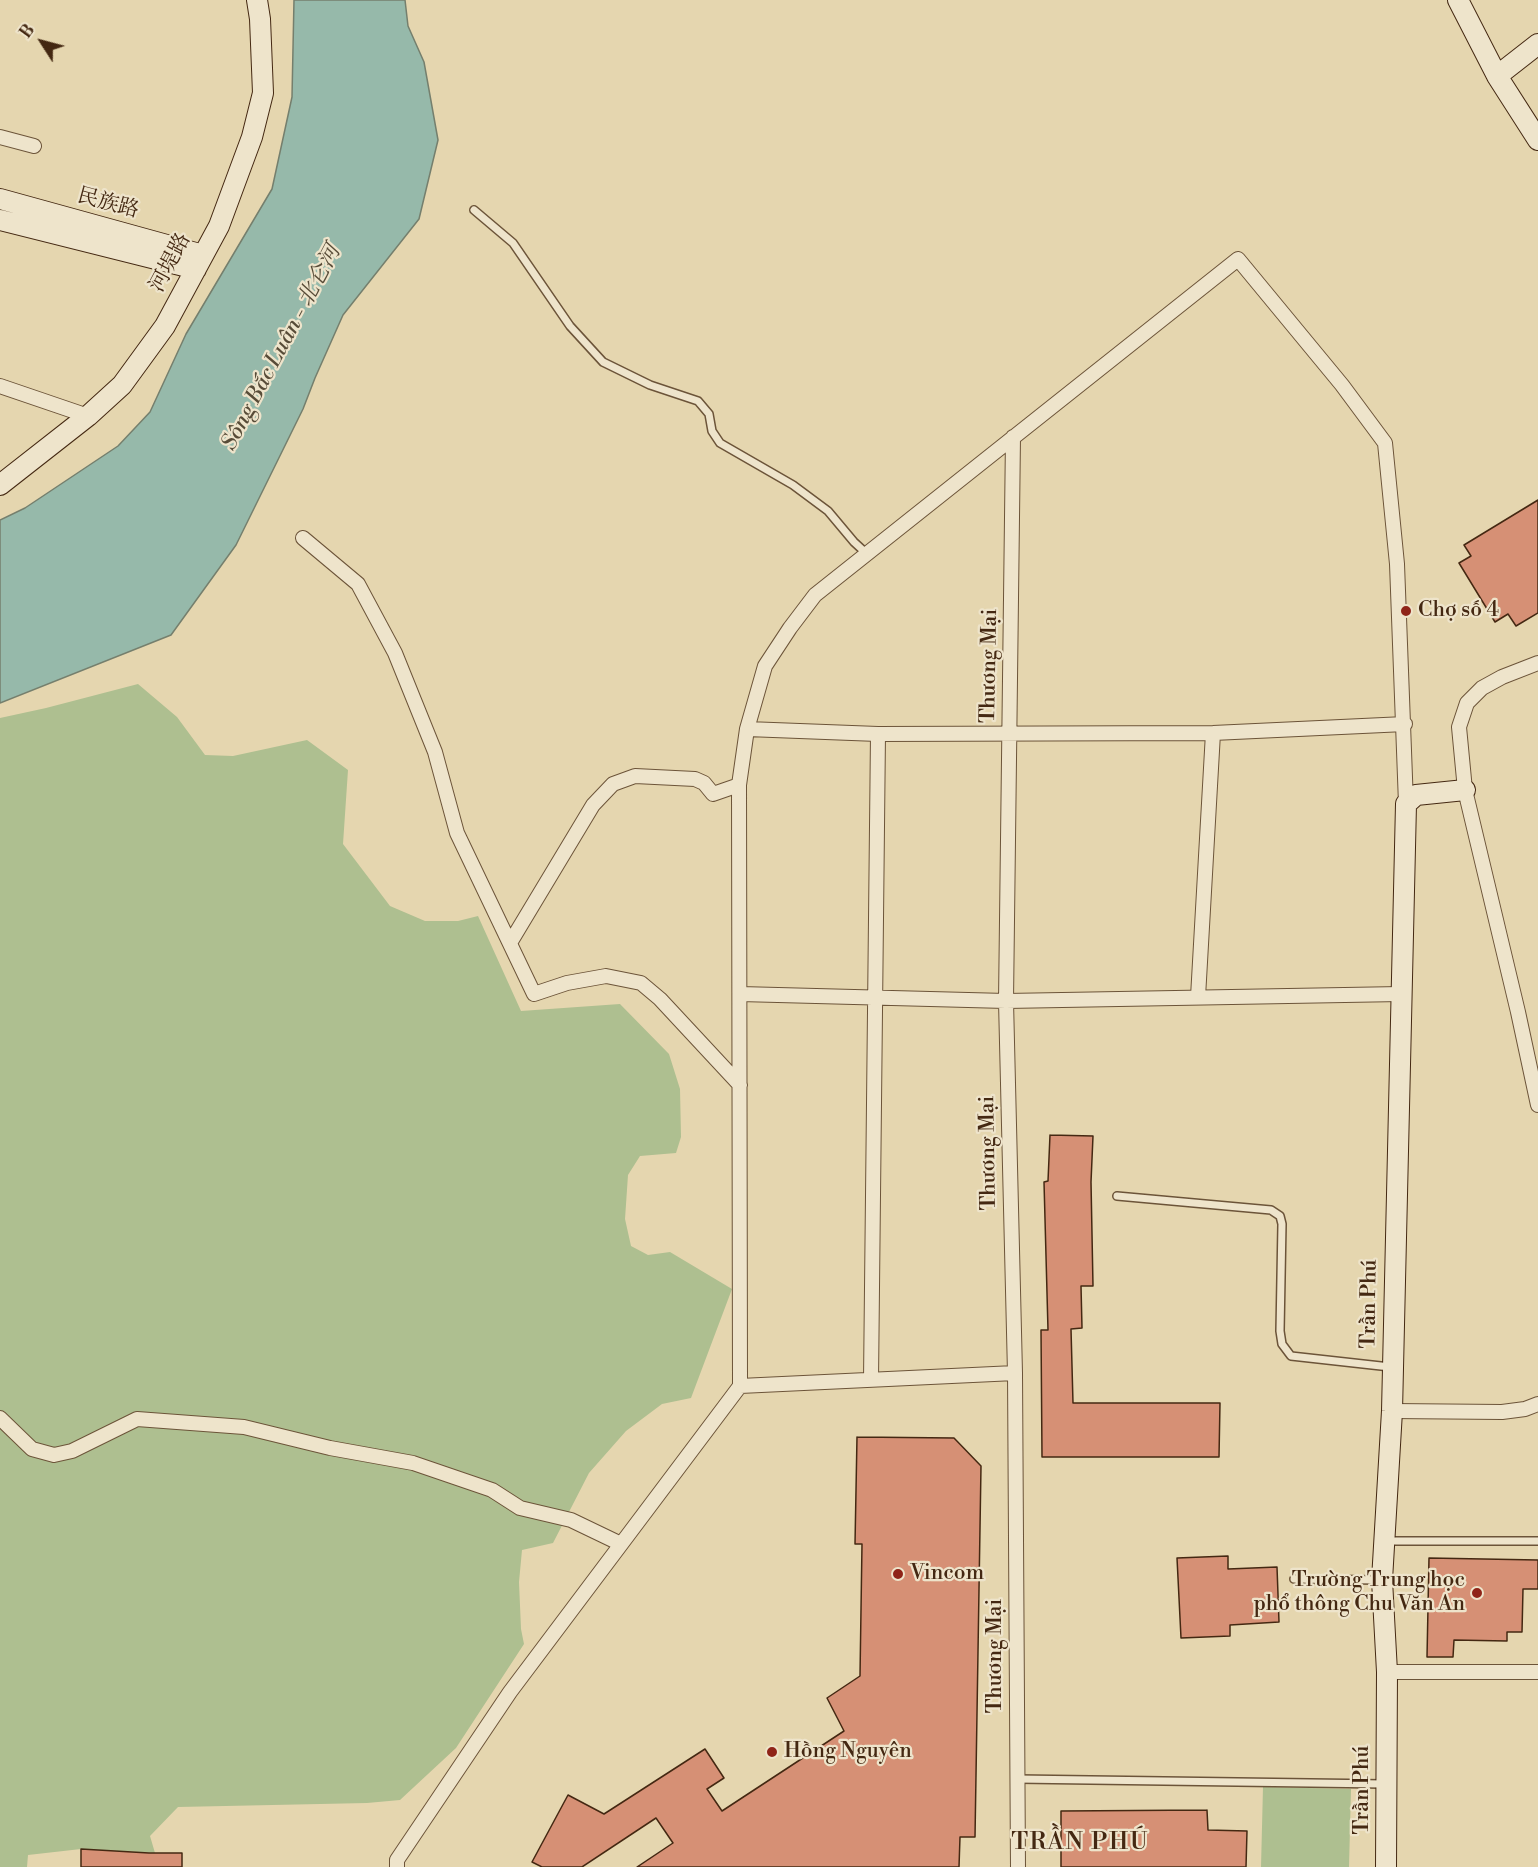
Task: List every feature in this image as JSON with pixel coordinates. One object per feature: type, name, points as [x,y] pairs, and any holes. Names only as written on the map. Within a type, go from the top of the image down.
[{"type":"street","name":"河堤路","points":[[0,485],[88,416],[122,385],[165,326],[219,226],[252,137],[263,93],[257,0]]},
{"type":"street","points":[[1458,0],[1497,76],[1538,140]]},
{"type":"street","points":[[1497,76],[1538,44]]},
{"type":"street","points":[[0,137],[34,146]]},
{"type":"street","name":"民族路","points":[[0,199],[199,262]]},
{"type":"street","name":"民族路","points":[[0,220],[199,262]]},
{"type":"street","points":[[397,1867],[397,1860],[510,1692],[740,1386],[739,785],[747,729],[765,666],[815,595],[1238,259],[1342,385],[1385,443],[1397,564],[1405,724],[1406,804]]},
{"type":"street","points":[[0,386],[88,416]]},
{"type":"street","name":"Thương Mại","points":[[1013,437],[1006,1001],[1014,1373],[1018,1867]]},
{"type":"street","points":[[303,538],[358,584],[395,653],[435,752],[457,833],[534,994],[567,983],[606,976],[641,983],[660,999],[740,1085]]},
{"type":"street","points":[[1538,663],[1502,677],[1482,688],[1467,703],[1459,727],[1465,790],[1516,1000],[1538,1105]]},
{"type":"street","points":[[747,729],[878,734],[1212,733],[1405,724]]},
{"type":"street","points":[[1198,997],[1212,733]]},
{"type":"street","points":[[871,1380],[878,734]]},
{"type":"street","points":[[510,943],[594,805],[613,784],[635,776],[695,779],[704,783],[713,794],[739,785]]},
{"type":"street","points":[[1406,804],[1416,795],[1465,790]]},
{"type":"street","name":"Trần Phú","points":[[1386,1867],[1387,1672],[1382,1580],[1392,1411],[1406,804]]},
{"type":"street","points":[[740,994],[1006,1001],[1401,994]]},
{"type":"street","points":[[740,1386],[1014,1373]]},
{"type":"street","points":[[1392,1411],[1502,1412],[1538,1404]]},
{"type":"street","points":[[0,1418],[32,1449],[54,1455],[72,1451],[137,1419],[244,1427],[330,1448],[413,1463],[492,1490],[520,1508],[571,1520],[621,1544]]},
{"type":"street","points":[[1387,1672],[1538,1672]]},
{"type":"lane","points":[[474,210],[513,243],[570,326],[603,362],[650,385],[698,401],[709,414],[712,431],[720,443],[793,485],[828,511],[867,554]]},
{"type":"lane","points":[[1117,1196],[1271,1210],[1280,1216],[1282,1224],[1280,1331],[1282,1344],[1291,1356],[1392,1367]]},
{"type":"lane","points":[[1384,1541],[1538,1541]]},
{"type":"lane","points":[[1294,1579],[1382,1580]]},
{"type":"lane","points":[[1017,1779],[1387,1784]]},
{"type":"green space","points":[[138,684],[177,717],[205,755],[233,756],[307,740],[348,770],[343,844],[390,906],[425,921],[458,921],[478,916],[521,1011],[620,1004],[669,1054],[680,1089],[681,1137],[676,1153],[640,1156],[628,1175],[625,1219],[631,1246],[648,1255],[670,1252],[732,1289],[691,1398],[662,1404],[626,1431],[589,1473],[553,1543],[522,1550],[519,1582],[524,1644],[456,1748],[400,1800],[367,1803],[178,1807],[150,1836],[155,1853],[81,1849],[28,1855],[27,1867],[0,1867],[0,718]]},
{"type":"green space","points":[[1263,1787],[1351,1789],[1349,1867],[1261,1867]]},
{"type":"water","name":"Sông Bắc Luân - 北仑河","points":[[294,0],[405,0],[408,26],[424,62],[438,140],[419,219],[343,315],[303,409],[236,545],[171,635],[0,703],[0,520],[25,508],[118,446],[150,412],[186,334],[272,189],[292,97]]},
{"type":"building","points":[[1538,500],[1538,613],[1516,626],[1508,614],[1495,622],[1459,563],[1471,556],[1464,545]]},
{"type":"building","points":[[1050,1135],[1093,1136],[1091,1182],[1093,1286],[1081,1286],[1082,1328],[1071,1329],[1073,1403],[1220,1403],[1219,1457],[1042,1457],[1041,1330],[1048,1330],[1044,1182],[1048,1181]]},
{"type":"building","points":[[857,1437],[954,1438],[981,1466],[975,1837],[960,1837],[959,1867],[637,1867],[673,1843],[656,1818],[582,1867],[542,1867],[532,1862],[568,1795],[604,1814],[705,1749],[724,1778],[707,1789],[722,1811],[844,1731],[827,1698],[860,1676],[862,1544],[855,1544]]},
{"type":"building","points":[[1228,1556],[1228,1569],[1277,1567],[1279,1622],[1230,1625],[1230,1636],[1181,1638],[1177,1558]]},
{"type":"building","points":[[1429,1558],[1538,1560],[1538,1589],[1523,1589],[1522,1632],[1507,1632],[1507,1641],[1454,1640],[1453,1657],[1427,1657]]},
{"type":"building","points":[[1207,1810],[1208,1830],[1247,1831],[1246,1867],[1061,1867],[1061,1811]]},
{"type":"building","points":[[81,1849],[182,1853],[182,1867],[81,1867]]},
{"type":"place","name":"Chợ số 4","points":[[1406,611]]},
{"type":"place","name":"Vincom","points":[[898,1574]]},
{"type":"place","name":"Trường Trung học phổ thông Chu Văn An","points":[[1477,1593]]},
{"type":"place","name":"Hồng Nguyên","points":[[772,1752]]},
{"type":"district","name":"TRẦN PHÚ","points":[[1080,1843]]}]
